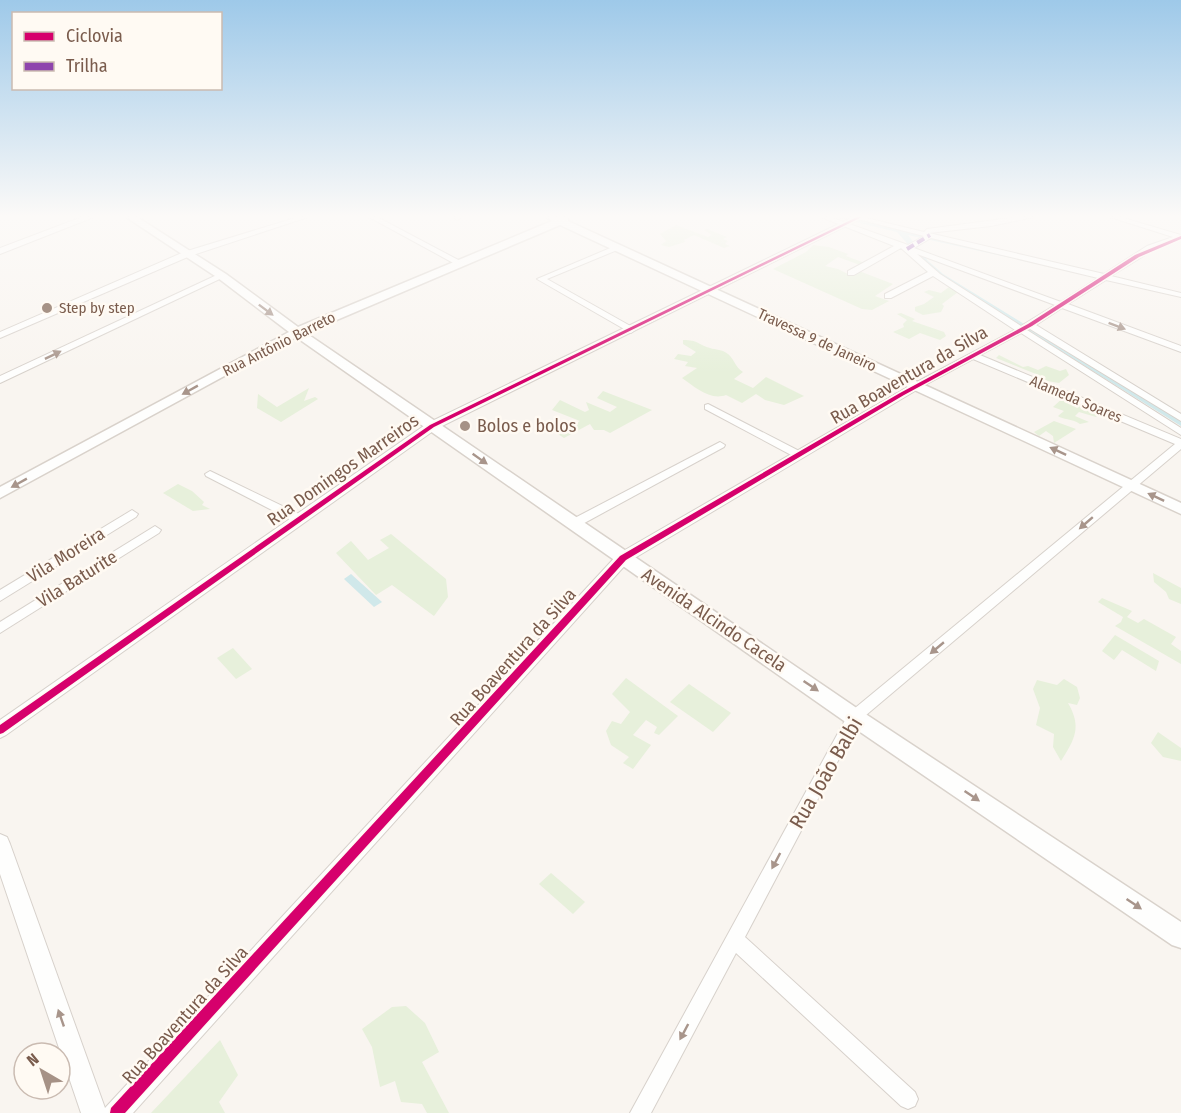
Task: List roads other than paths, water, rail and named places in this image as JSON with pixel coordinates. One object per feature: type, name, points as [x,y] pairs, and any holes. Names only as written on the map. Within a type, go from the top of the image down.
[{"type":"main road","name":"Avenida Alcindo Cacela","points":[[211,269],[297,332],[573,524],[854,717],[1181,936]]},
{"type":"main road","name":"Rua Antônio Barreto","points":[[0,493],[297,332],[446,269]]},
{"type":"main road","name":"Travessa 9 de Janeiro","points":[[663,269],[1181,509]]},
{"type":"street","points":[[0,335],[153,269]]},
{"type":"street","points":[[566,269],[541,279],[631,330]]},
{"type":"street","name":"Rua Domingos Marreiros","points":[[0,730],[432,426],[752,269]]},
{"type":"street","points":[[851,273],[860,269]]},
{"type":"street","points":[[929,269],[1181,432]]},
{"type":"street","points":[[963,269],[1181,349]]},
{"type":"street","points":[[1068,269],[1181,296]]},
{"type":"street","points":[[1117,269],[1030,325],[1181,418]]},
{"type":"street","points":[[888,296],[933,273]]},
{"type":"street","points":[[0,380],[222,276]]},
{"type":"street","name":"Rua Boaventura da Silva","points":[[117,1113],[623,558],[916,386],[1030,325]]},
{"type":"street","name":"Alameda Soares","points":[[972,355],[1181,444]]},
{"type":"street","points":[[708,407],[799,455]]},
{"type":"street","name":"Rua João Balbi","points":[[640,1113],[854,717],[1181,444]]},
{"type":"street","points":[[573,524],[720,445]]},
{"type":"street","points":[[210,474],[299,519]]},
{"type":"street","name":"Vila Moreira","points":[[0,596],[132,514]]},
{"type":"street","name":"Vila Baturite","points":[[0,628],[155,530]]},
{"type":"street","points":[[0,844],[94,1113]]},
{"type":"street","points":[[734,939],[908,1100]]},
{"type":"water","points":[[931,269],[937,269],[1181,421],[1181,426]]},
{"type":"water","points":[[1060,269],[1066,269],[1087,275]]},
{"type":"water","points":[[351,574],[382,602],[374,607],[344,579]]},
{"type":"place","name":"Step by step","points":[[47,308]]},
{"type":"place","name":"Bolos e bolos","points":[[465,426]]}]
